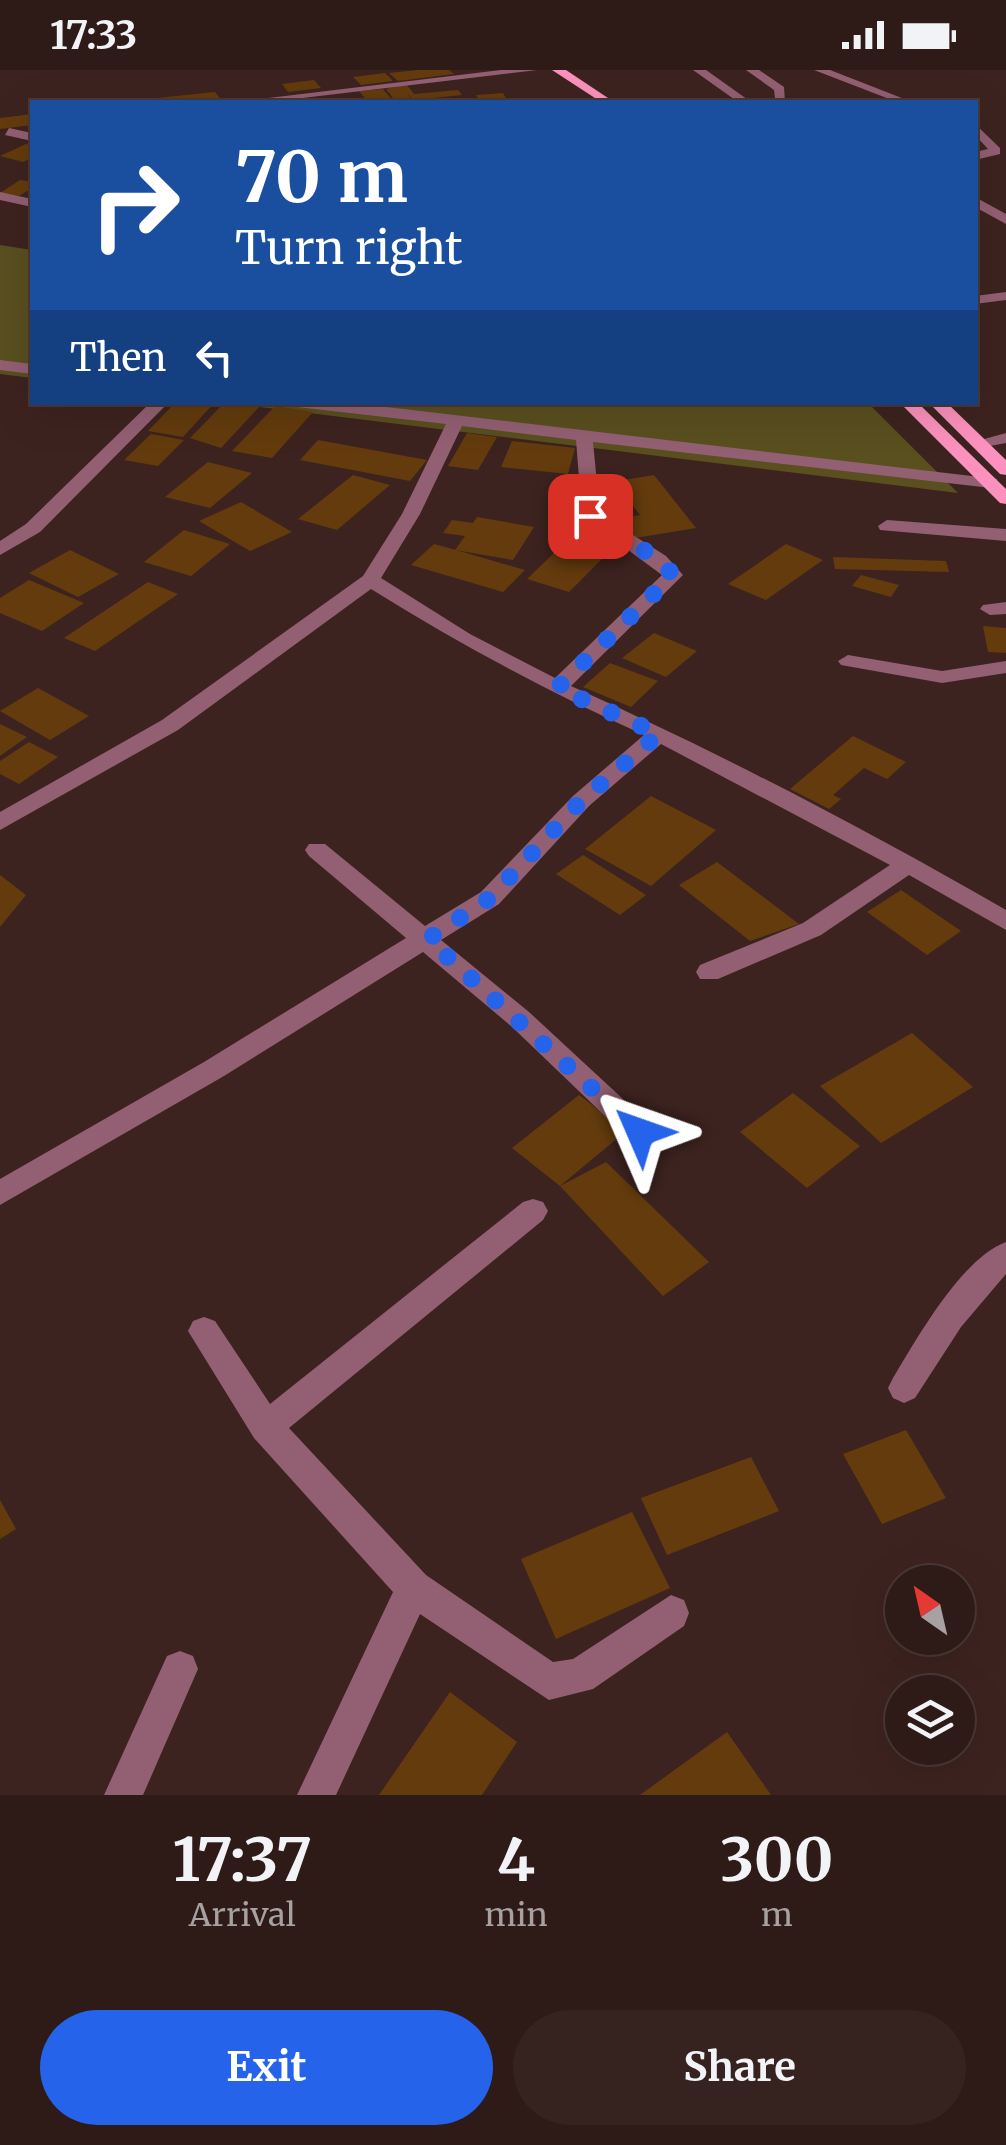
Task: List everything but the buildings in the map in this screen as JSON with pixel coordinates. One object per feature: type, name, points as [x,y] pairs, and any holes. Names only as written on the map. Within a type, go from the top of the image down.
[{"type":"main road","points":[[540,70],[587,100]]},
{"type":"main road","points":[[558,70],[605,100]]},
{"type":"main road","points":[[910,405],[1006,499]]},
{"type":"main road","points":[[939,405],[1006,470]]},
{"type":"street","points":[[278,100],[349,96],[531,70]]},
{"type":"street","points":[[699,70],[742,100]]},
{"type":"street","points":[[752,70],[780,89],[781,100]]},
{"type":"street","points":[[820,70],[901,100]]},
{"type":"street","points":[[978,131],[1006,165]]},
{"type":"street","points":[[9,132],[30,137]]},
{"type":"street","points":[[978,155],[996,151]]},
{"type":"street","points":[[0,196],[30,203]]},
{"type":"street","points":[[978,203],[1006,220]]},
{"type":"street","points":[[978,300],[1006,296]]},
{"type":"street","points":[[0,365],[30,369]]},
{"type":"street","points":[[0,549],[33,528],[158,405]]},
{"type":"street","points":[[321,405],[991,483]]},
{"type":"street","points":[[0,822],[170,725],[370,580],[411,514],[456,422]]},
{"type":"street","points":[[557,688],[673,575],[659,560],[590,516],[584,437]]},
{"type":"street","points":[[978,443],[1006,438]]},
{"type":"street","points":[[888,526],[1006,535]]},
{"type":"street","points":[[370,580],[463,638],[557,688],[659,734],[908,864],[1006,921]]},
{"type":"street","points":[[848,661],[942,677],[1006,667]]},
{"type":"street","points":[[0,1192],[428,939],[490,898],[581,801],[659,734]]},
{"type":"street","points":[[317,850],[428,939],[640,1132]]},
{"type":"street","points":[[709,972],[812,929],[908,864]]},
{"type":"street","points":[[266,1428],[533,1211]]},
{"type":"street","points":[[904,1388],[935,1336],[987,1272],[1006,1255]]},
{"type":"street","points":[[204,1331],[266,1428],[413,1588],[549,1681],[580,1676],[671,1612]]},
{"type":"street","points":[[316,1795],[413,1588]]},
{"type":"street","points":[[123,1795],[180,1669]]},
{"type":"shaded area","points":[[0,245],[30,250],[30,378],[0,374]]},
{"type":"shaded area","points":[[244,405],[870,405],[958,493]]},
{"type":"route","points":[[590,516],[659,560],[673,575],[557,688],[659,734],[581,801],[490,898],[428,939],[640,1132]]}]
